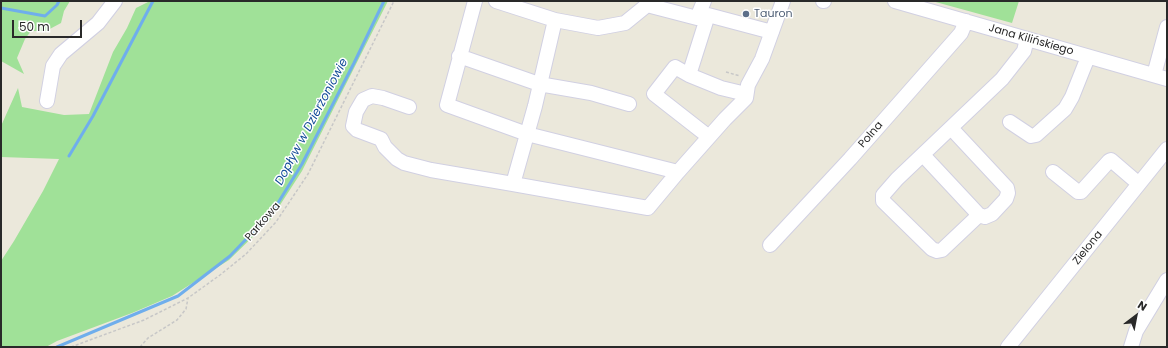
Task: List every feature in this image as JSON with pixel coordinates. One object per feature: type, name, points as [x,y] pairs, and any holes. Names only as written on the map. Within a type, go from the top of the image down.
[{"type":"street","points":[[47,101],[53,66],[62,54],[98,23],[115,1]]},
{"type":"street","points":[[475,1],[447,105],[527,134],[678,172]]},
{"type":"street","points":[[496,1],[556,20],[598,28],[624,23],[650,3],[697,18],[704,1]]},
{"type":"street","points":[[409,107],[383,98],[372,96],[363,100],[356,112],[353,126],[357,130],[381,139],[385,147],[397,160],[404,163],[431,170],[648,208],[725,119],[746,98],[748,85],[762,59],[783,1]]},
{"type":"street","name":"Jana Kilińskiego","points":[[895,1],[1160,77]]},
{"type":"street","points":[[689,75],[708,15],[772,32]]},
{"type":"street","points":[[513,184],[535,106],[539,84],[556,20]]},
{"type":"street","name":"Polna","points":[[770,245],[903,100],[961,33],[966,21]]},
{"type":"street","points":[[1160,77],[1167,27]]},
{"type":"street","points":[[979,215],[942,250],[937,251],[932,249],[883,201],[883,195],[897,179],[1002,79],[1024,52],[1027,39]]},
{"type":"street","points":[[459,56],[539,84],[591,94],[629,104]]},
{"type":"street","points":[[1010,122],[1031,136],[1036,135],[1065,109],[1072,97],[1088,57]]},
{"type":"street","points":[[709,137],[654,94],[675,67],[689,75],[721,88],[746,94]]},
{"type":"street","points":[[923,155],[979,215],[984,217],[992,214],[1006,199],[1008,194],[1007,188],[951,128]]},
{"type":"street","name":"Zielona","points":[[1008,347],[1167,149]]},
{"type":"street","points":[[1053,172],[1078,192],[1081,192],[1111,160],[1139,184]]},
{"type":"street","points":[[1131,347],[1136,331],[1167,280]]},
{"type":"path","name":"Parkowa","points":[[71,347],[144,320],[188,298],[246,254],[276,222],[287,208],[308,174],[394,1]]},
{"type":"path","points":[[140,347],[148,338],[177,320],[186,309],[188,298]]},
{"type":"green space","points":[[1,1],[70,1],[64,11],[61,23],[46,31],[31,31],[25,39],[17,58],[24,74],[1,61]]},
{"type":"green space","points":[[150,1],[388,1],[302,171],[271,219],[229,260],[172,296],[132,313],[57,341],[46,347],[1,347],[1,261],[43,191],[59,159],[1,157],[1,126],[18,88],[22,107],[64,115],[89,114],[113,52],[127,28],[136,8]]},
{"type":"green space","points":[[932,1],[1019,1],[1012,23]]},
{"type":"waterway","points":[[1,8],[45,16],[57,5],[59,1]]},
{"type":"waterway","name":"Dopływ w Dzierżoniowie","points":[[69,156],[93,116],[153,1]]},
{"type":"waterway","name":"Dopływ w Dzierżoniowie","points":[[57,347],[178,296],[230,256],[273,211],[302,164],[384,1]]},
{"type":"place","name":"Tauron","points":[[746,14]]}]
